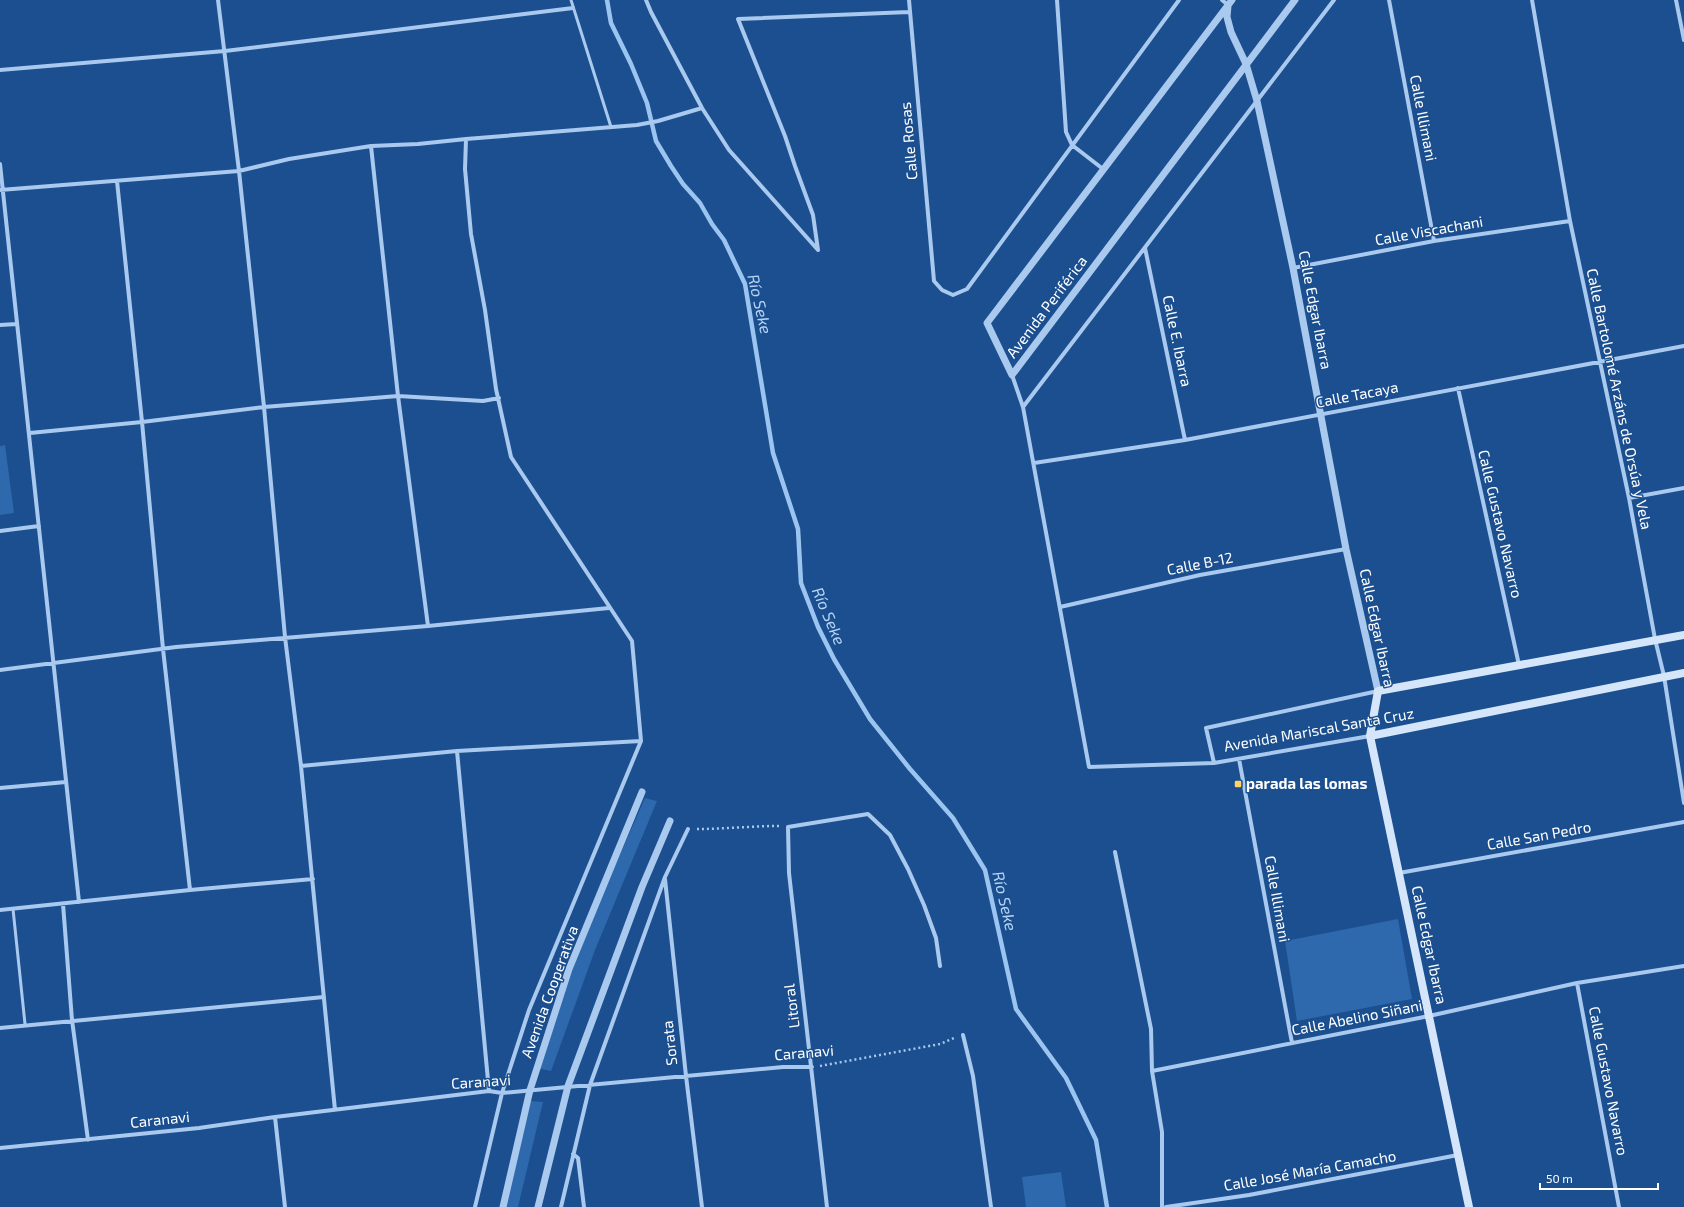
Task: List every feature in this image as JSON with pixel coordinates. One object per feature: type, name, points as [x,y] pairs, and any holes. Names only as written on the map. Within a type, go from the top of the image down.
[{"type":"main road","name":"Avenida Mariscal Santa Cruz","points":[[1378,691],[1655,639],[1684,635]]},
{"type":"main road","name":"Avenida Mariscal Santa Cruz","points":[[1370,736],[1684,673]]},
{"type":"main road","name":"Calle Edgar Ibarra","points":[[1378,691],[1370,736],[1469,1207]]},
{"type":"street","points":[[218,0],[239,171],[264,407],[285,637],[301,766],[336,1110]]},
{"type":"street","points":[[646,0],[702,108],[729,150],[818,250],[813,215],[785,136],[738,19],[909,12]]},
{"type":"street","name":"Calle Rosas","points":[[909,0],[934,281],[942,290],[953,295],[967,289],[1072,145]]},
{"type":"street","points":[[1057,0],[1066,132],[1072,145],[1103,169]]},
{"type":"street","points":[[1072,145],[1180,0]]},
{"type":"street","name":"Avenida Periférica","points":[[1227,2],[987,323],[1012,375],[1294,0]]},
{"type":"street","points":[[1023,407],[1334,0]]},
{"type":"street","name":"Calle Illimani","points":[[1388,0],[1434,241]]},
{"type":"street","name":"Calle Bartolomé Arzáns de Orsúa y Vela","points":[[1532,0],[1570,221],[1629,498],[1655,639],[1664,676],[1684,803]]},
{"type":"street","points":[[1676,0],[1684,40]]},
{"type":"street","name":"Calle Edgar Ibarra","points":[[1227,2],[1227,17],[1231,32],[1246,64],[1257,101],[1293,268],[1346,549],[1378,691]]},
{"type":"street","points":[[0,70],[225,51],[573,8]]},
{"type":"street","points":[[1,190],[239,171],[289,159],[371,146],[411,145],[658,122],[702,108]]},
{"type":"street","points":[[466,139],[465,169],[470,234],[485,310],[496,389],[511,457],[632,641],[641,741],[529,1010],[502,1093],[475,1207]]},
{"type":"street","points":[[371,146],[398,396],[428,626]]},
{"type":"street","points":[[0,164],[1,190],[30,433],[79,902]]},
{"type":"street","points":[[117,181],[142,422],[163,649],[190,890]]},
{"type":"street","name":"Calle Viscachani","points":[[1293,268],[1434,241],[1570,221]]},
{"type":"street","name":"Calle E. Ibarra","points":[[1145,248],[1185,440]]},
{"type":"street","points":[[0,325],[17,324]]},
{"type":"street","name":"Calle Tacaya","points":[[1034,463],[1185,440],[1684,346]]},
{"type":"street","points":[[1012,375],[1023,407],[1089,767],[1214,763]]},
{"type":"street","name":"Calle Gustavo Navarro","points":[[1458,388],[1519,665]]},
{"type":"street","points":[[30,433],[142,422],[264,407],[398,396],[483,401],[499,398]]},
{"type":"street","points":[[1629,498],[1684,488]]},
{"type":"street","points":[[0,531],[39,526]]},
{"type":"street","name":"Calle B-12","points":[[1060,607],[1200,575],[1346,549]]},
{"type":"street","points":[[0,670],[163,649],[285,637],[428,626],[609,608]]},
{"type":"street","name":"Avenida Mariscal Santa Cruz","points":[[1370,736],[1214,763],[1206,728],[1378,691]]},
{"type":"street","points":[[301,766],[457,752],[641,741]]},
{"type":"street","points":[[457,752],[489,1091]]},
{"type":"street","name":"Calle Illimani","points":[[1239,759],[1292,1043]]},
{"type":"street","points":[[0,788],[66,782]]},
{"type":"street","name":"Avenida Cooperativa","points":[[503,1207],[530,1090],[569,969],[642,792]]},
{"type":"street","points":[[788,826],[868,814],[890,836],[908,869],[936,938],[940,966]]},
{"type":"street","points":[[538,1207],[568,1086],[642,887],[670,821]]},
{"type":"street","name":"Calle San Pedro","points":[[1399,873],[1684,822]]},
{"type":"street","name":"Litoral","points":[[788,826],[789,873],[827,1207]]},
{"type":"street","points":[[561,1207],[590,1085],[665,876],[688,829]]},
{"type":"street","points":[[1115,852],[1151,1029],[1152,1071],[1162,1132],[1162,1207]]},
{"type":"street","name":"Sorata","points":[[665,876],[686,1076],[702,1207]]},
{"type":"street","points":[[0,910],[313,879]]},
{"type":"street","points":[[63,904],[72,1020],[88,1140]]},
{"type":"street","name":"Calle Abelino Siñani","points":[[1152,1071],[1429,1016],[1577,984],[1684,966]]},
{"type":"street","name":"Calle Gustavo Navarro","points":[[1577,984],[1619,1207]]},
{"type":"street","points":[[0,1028],[25,1024],[324,997]]},
{"type":"street","points":[[963,1035],[973,1076],[991,1207]]},
{"type":"street","name":"Caranavi","points":[[0,1148],[199,1128],[275,1117],[489,1091],[502,1093],[783,1067],[812,1067]]},
{"type":"street","points":[[275,1117],[285,1207]]},
{"type":"street","points":[[573,1154],[578,1158],[584,1207]]},
{"type":"street","name":"Calle José María Camacho","points":[[1166,1207],[1249,1195],[1458,1154]]},
{"type":"lane","points":[[571,0],[611,127]]},
{"type":"lane","points":[[13,909],[25,1024]]},
{"type":"path","points":[[688,829],[788,826]]},
{"type":"path","name":"Caranavi","points":[[812,1067],[940,1044],[963,1035]]},
{"type":"shaded area","points":[[5,445],[14,513],[0,515],[0,446]]},
{"type":"shaded area","points":[[645,798],[657,801],[595,950],[551,1071],[537,1068],[580,945]]},
{"type":"shaded area","points":[[1398,919],[1412,999],[1297,1021],[1285,941]]},
{"type":"shaded area","points":[[531,1101],[543,1102],[518,1207],[504,1207]]},
{"type":"shaded area","points":[[1061,1172],[1066,1207],[1026,1207],[1022,1177]]},
{"type":"waterway","name":"Río Seke","points":[[607,0],[611,23],[631,64],[647,103],[656,141],[683,184],[700,203],[712,224],[724,240],[745,284],[773,453],[798,529],[801,583],[818,627],[834,659],[870,719],[910,769],[953,818],[985,870],[1016,1009],[1066,1078],[1096,1140],[1107,1207]]},
{"type":"place","name":"parada las lomas","points":[[1238,784]]}]
